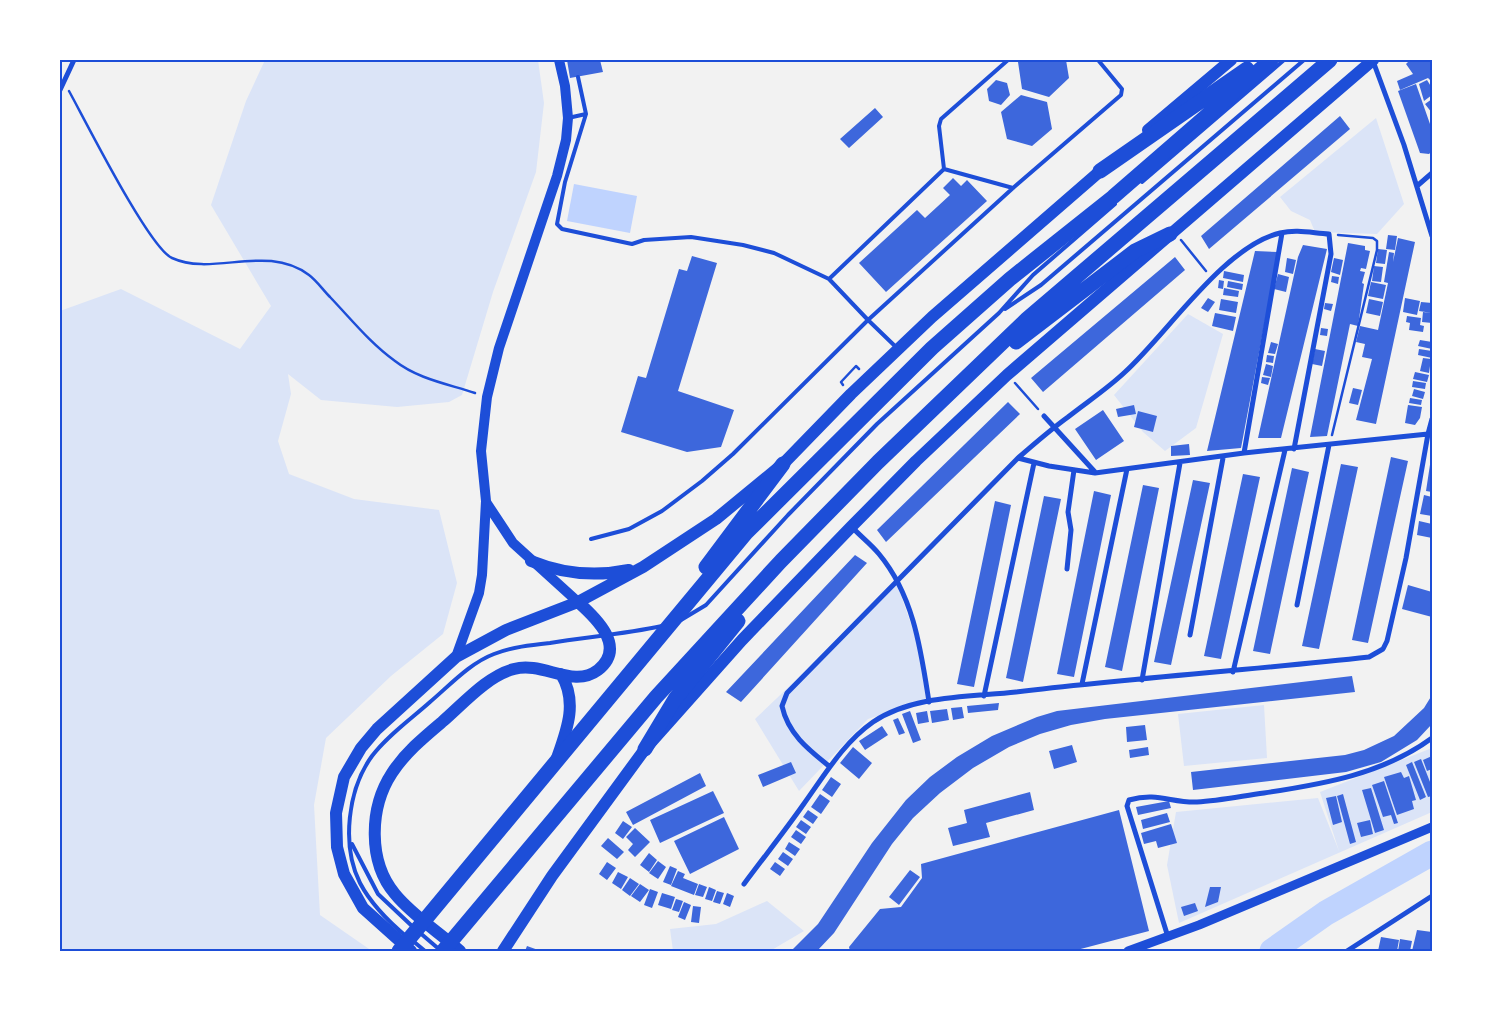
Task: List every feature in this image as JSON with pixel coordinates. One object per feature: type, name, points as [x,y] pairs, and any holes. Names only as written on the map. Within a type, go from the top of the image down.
[{"type":"highway","points":[[1100,171],[1260,60]]},
{"type":"highway","points":[[398,951],[746,533],[932,348],[1010,279],[1113,197],[1271,60]]},
{"type":"highway","points":[[442,951],[656,697],[781,561],[878,462],[1072,280],[1330,60]]},
{"type":"highway","points":[[944,399],[1100,275],[1135,251],[1172,233]]},
{"type":"highway","points":[[649,650],[700,574],[783,464]]},
{"type":"highway","points":[[644,749],[675,699],[753,603],[781,561]]},
{"type":"main road","points":[[456,657],[479,593],[486,501],[481,450],[487,397],[501,340],[557,176],[566,140],[568,118],[565,86],[559,60]]},
{"type":"main road","points":[[411,951],[366,912],[350,888],[337,847],[336,813],[344,778],[361,748],[399,708],[456,657],[506,630],[578,602],[643,567],[716,519],[783,464],[897,349],[1100,171],[1231,60]]},
{"type":"main road","points":[[503,951],[552,876],[644,749],[742,640],[851,526],[1007,375],[1373,60]]},
{"type":"main road","points":[[460,951],[396,895],[380,870],[375,845],[375,827],[382,794],[391,774],[416,744],[497,677],[513,669],[525,666],[544,668],[561,674],[579,677],[590,674],[605,662],[608,653],[608,643],[603,626],[513,543],[486,501]]},
{"type":"main road","points":[[531,561],[547,568],[576,574],[598,575],[643,567]]},
{"type":"main road","points":[[555,764],[570,715],[568,690],[561,674]]},
{"type":"main road","points":[[513,951],[514,934]]},
{"type":"street","points":[[60,90],[74,60]]},
{"type":"street","points":[[1373,60],[1417,186],[1432,236]]},
{"type":"street","points":[[1417,186],[1432,173]]},
{"type":"street","points":[[829,766],[801,744],[795,735],[784,713],[783,700],[788,694],[1018,458],[1054,427],[1124,373],[1212,278],[1249,249],[1282,233],[1298,230],[1329,234],[1330,263],[1294,449]]},
{"type":"street","points":[[1244,453],[1282,233]]},
{"type":"street","points":[[1044,416],[1095,472]]},
{"type":"street","points":[[744,884],[829,766],[856,736],[873,722],[900,710],[929,702],[1082,684],[1233,672],[1369,657],[1383,649],[1406,558],[1432,420]]},
{"type":"street","points":[[1018,458],[1034,463],[1095,472],[1223,458],[1244,453],[1428,434]]},
{"type":"street","points":[[1298,605],[1329,445]]},
{"type":"street","points":[[1233,672],[1285,450]]},
{"type":"street","points":[[1190,635],[1223,458]]},
{"type":"street","points":[[1142,680],[1180,462]]},
{"type":"street","points":[[984,696],[1034,463]]},
{"type":"street","points":[[1082,684],[1127,469]]},
{"type":"street","points":[[1067,569],[1071,530],[1068,512],[1074,470]]},
{"type":"street","points":[[851,526],[878,553],[897,583],[916,627],[929,702]]},
{"type":"street","points":[[1168,937],[1127,806],[1129,800],[1151,796],[1184,802],[1209,801],[1317,784],[1375,769],[1410,754],[1432,738]]},
{"type":"street","points":[[1128,951],[1168,937],[1432,827]]},
{"type":"street","points":[[1348,951],[1432,896]]},
{"type":"lane","points":[[944,169],[939,126],[941,119],[1008,60]]},
{"type":"lane","points":[[591,538],[629,529],[662,511],[702,481],[733,454],[868,320],[1013,188],[1121,95],[1122,89],[1098,60]]},
{"type":"lane","points":[[1136,186],[1284,60]]},
{"type":"lane","points":[[999,313],[1042,285],[1304,60]]},
{"type":"lane","points":[[578,77],[586,114],[565,182],[557,224],[562,229],[632,244],[644,240],[691,237],[743,244],[774,253],[829,279],[897,349]]},
{"type":"lane","points":[[568,118],[586,114]]},
{"type":"lane","points":[[944,169],[1013,188]]},
{"type":"lane","points":[[829,279],[944,169]]},
{"type":"lane","points":[[425,951],[396,928],[368,895],[355,870],[350,822],[354,794],[364,768],[381,745],[470,668],[491,655],[510,649],[670,624],[706,605],[877,424],[999,313],[1033,275],[1122,199]]},
{"type":"lane","points":[[351,842],[373,888],[382,900],[442,951]]},
{"type":"path","points":[[63,81],[140,217],[160,247],[170,258],[185,262],[265,260],[290,264],[310,276],[373,343],[396,362],[420,376],[487,397]]},
{"type":"path","points":[[1172,233],[1212,278]]},
{"type":"path","points":[[1329,234],[1373,238],[1377,245],[1329,445]]},
{"type":"path","points":[[841,382],[856,366]]},
{"type":"path","points":[[1007,375],[1044,416]]},
{"type":"shaded area","points":[[265,60],[538,60],[544,103],[536,172],[493,292],[462,395],[449,402],[397,407],[321,400],[288,374],[291,394],[278,441],[289,474],[354,499],[439,510],[457,583],[443,634],[391,676],[326,738],[314,805],[320,915],[372,951],[60,951],[60,311],[121,289],[240,349],[271,306],[211,205],[246,101]]},
{"type":"shaded area","points":[[1376,118],[1404,204],[1377,234],[1315,232],[1310,220],[1291,211],[1280,197]]},
{"type":"shaded area","points":[[1188,314],[1223,334],[1196,428],[1165,451],[1143,432],[1114,395]]},
{"type":"shaded area","points":[[897,584],[919,647],[926,700],[868,719],[799,791],[755,719]]},
{"type":"shaded area","points":[[1264,705],[1267,758],[1184,766],[1178,714]]},
{"type":"shaded area","points":[[1432,748],[1432,812],[1179,923],[1167,865],[1176,812],[1318,798],[1339,851],[1320,792]]},
{"type":"shaded area","points":[[767,901],[804,931],[770,951],[673,951],[670,929],[716,924]]},
{"type":"water","points":[[574,184],[637,196],[630,233],[567,221]]},
{"type":"building","points":[[567,60],[600,60],[603,72],[570,78]]},
{"type":"building","points":[[1020,60],[1066,60],[1069,78],[1049,97],[1022,89],[1018,62]]},
{"type":"building","points":[[1410,60],[1432,60],[1432,82],[1428,78],[1400,90],[1397,81],[1413,74],[1406,64]]},
{"type":"building","points":[[996,80],[1007,83],[1010,95],[1001,105],[989,101],[987,89]]},
{"type":"building","points":[[1427,80],[1432,88],[1432,95],[1424,101],[1419,84]]},
{"type":"building","points":[[1416,84],[1430,124],[1432,123],[1432,151],[1429,154],[1420,153],[1398,91]]},
{"type":"building","points":[[1021,95],[1047,102],[1052,129],[1032,146],[1007,139],[1001,112]]},
{"type":"building","points":[[1432,99],[1432,113],[1425,104]]},
{"type":"building","points":[[875,108],[883,117],[849,148],[840,139]]},
{"type":"building","points":[[1340,116],[1350,129],[1209,249],[1201,236]]},
{"type":"building","points":[[953,178],[961,186],[967,180],[987,201],[886,292],[859,263],[917,210],[925,218],[950,195],[943,188]]},
{"type":"building","points":[[1388,235],[1397,236],[1395,250],[1386,249]]},
{"type":"building","points":[[1398,238],[1415,242],[1376,424],[1356,420],[1372,359],[1362,357],[1365,344],[1356,342],[1360,326],[1378,330],[1388,283],[1384,282],[1389,252],[1394,253],[1393,262]]},
{"type":"building","points":[[1348,243],[1365,246],[1365,250],[1370,251],[1366,269],[1361,268],[1360,271],[1365,272],[1362,283],[1364,284],[1358,326],[1350,324],[1327,436],[1310,437]]},
{"type":"building","points":[[1303,245],[1327,249],[1281,438],[1258,438],[1298,257]]},
{"type":"building","points":[[1378,249],[1387,250],[1385,264],[1376,263]]},
{"type":"building","points":[[1255,251],[1278,252],[1241,448],[1207,451]]},
{"type":"building","points":[[692,256],[717,263],[678,391],[734,410],[721,447],[687,452],[621,432],[638,376],[646,378],[679,269],[687,271]]},
{"type":"building","points":[[1175,257],[1185,270],[1043,392],[1031,378]]},
{"type":"building","points":[[1287,258],[1296,260],[1293,274],[1285,272]]},
{"type":"building","points":[[1334,258],[1343,260],[1340,275],[1331,272]]},
{"type":"building","points":[[1374,266],[1383,267],[1381,282],[1372,281]]},
{"type":"building","points":[[1224,271],[1244,275],[1243,282],[1223,278]]},
{"type":"building","points":[[1278,274],[1289,277],[1286,292],[1274,289]]},
{"type":"building","points":[[1332,276],[1339,277],[1338,284],[1331,282]]},
{"type":"building","points":[[1219,280],[1224,281],[1223,289],[1218,288]]},
{"type":"building","points":[[1228,281],[1243,284],[1242,290],[1227,287]]},
{"type":"building","points":[[1371,282],[1386,285],[1383,299],[1368,296]]},
{"type":"building","points":[[1224,288],[1239,291],[1238,297],[1223,295]]},
{"type":"building","points":[[1208,298],[1215,302],[1208,312],[1201,308]]},
{"type":"building","points":[[1405,298],[1420,301],[1417,315],[1403,312]]},
{"type":"building","points":[[1221,299],[1238,302],[1236,313],[1219,310]]},
{"type":"building","points":[[1369,299],[1383,302],[1380,316],[1366,313]]},
{"type":"building","points":[[1421,302],[1432,303],[1432,313],[1419,311]]},
{"type":"building","points":[[1325,303],[1333,304],[1331,311],[1324,309]]},
{"type":"building","points":[[1423,312],[1432,313],[1432,323],[1422,322]]},
{"type":"building","points":[[1215,313],[1236,317],[1233,331],[1212,326]]},
{"type":"building","points":[[1407,316],[1421,318],[1420,325],[1424,326],[1423,332],[1409,330],[1410,323],[1406,322]]},
{"type":"building","points":[[1321,328],[1328,329],[1327,336],[1320,335]]},
{"type":"building","points":[[1420,340],[1432,342],[1432,349],[1418,346]]},
{"type":"building","points":[[1271,342],[1278,344],[1275,354],[1268,353]]},
{"type":"building","points":[[1315,349],[1325,351],[1322,366],[1312,364]]},
{"type":"building","points":[[1419,349],[1432,351],[1432,358],[1418,355]]},
{"type":"building","points":[[1267,355],[1274,356],[1273,363],[1266,362]]},
{"type":"building","points":[[1423,358],[1431,359],[1429,373],[1420,371]]},
{"type":"building","points":[[1266,364],[1273,366],[1271,377],[1263,375]]},
{"type":"building","points":[[1415,372],[1429,375],[1427,382],[1413,379]]},
{"type":"building","points":[[1262,377],[1270,378],[1268,385],[1261,383]]},
{"type":"building","points":[[1413,381],[1426,383],[1425,389],[1412,387]]},
{"type":"building","points":[[1353,388],[1362,390],[1358,405],[1349,403]]},
{"type":"building","points":[[1414,389],[1425,392],[1423,399],[1412,396]]},
{"type":"building","points":[[1410,398],[1422,400],[1421,405],[1409,403]]},
{"type":"building","points":[[1008,402],[1020,414],[886,542],[877,530]]},
{"type":"building","points":[[1134,405],[1136,414],[1118,417],[1116,409]]},
{"type":"building","points":[[1408,405],[1422,407],[1420,418],[1415,425],[1405,423]]},
{"type":"building","points":[[1103,410],[1124,441],[1096,460],[1075,429]]},
{"type":"building","points":[[1138,411],[1157,416],[1153,432],[1134,427]]},
{"type":"building","points":[[1189,444],[1190,455],[1171,456],[1171,446]]},
{"type":"building","points":[[1391,457],[1408,461],[1368,643],[1352,640]]},
{"type":"building","points":[[1432,458],[1432,492],[1426,491]]},
{"type":"building","points":[[1341,464],[1358,467],[1319,649],[1302,646]]},
{"type":"building","points":[[1292,468],[1309,472],[1270,654],[1253,651]]},
{"type":"building","points":[[1243,474],[1260,477],[1221,659],[1204,656]]},
{"type":"building","points":[[1193,480],[1210,483],[1171,665],[1154,662]]},
{"type":"building","points":[[1143,485],[1159,488],[1122,671],[1105,667]]},
{"type":"building","points":[[1094,491],[1111,495],[1074,677],[1057,674]]},
{"type":"building","points":[[1424,495],[1432,497],[1432,516],[1420,514]]},
{"type":"building","points":[[1044,496],[1061,499],[1023,682],[1006,678]]},
{"type":"building","points":[[995,501],[1011,505],[974,687],[957,684]]},
{"type":"building","points":[[1419,521],[1432,524],[1432,538],[1417,535]]},
{"type":"building","points":[[855,555],[867,563],[741,702],[726,692]]},
{"type":"building","points":[[1408,585],[1432,592],[1432,617],[1402,609]]},
{"type":"building","points":[[1352,676],[1355,692],[1105,719],[1071,725],[1040,734],[1009,747],[973,768],[940,793],[913,818],[892,844],[834,933],[817,951],[791,951],[818,924],[872,843],[906,800],[930,777],[957,757],[992,736],[1037,717],[1057,711]]},
{"type":"building","points":[[1432,695],[1432,724],[1417,740],[1381,762],[1346,772],[1193,790],[1191,772],[1345,755],[1364,750],[1394,736],[1424,708]]},
{"type":"building","points":[[999,703],[998,710],[968,713],[967,706]]},
{"type":"building","points":[[962,707],[964,718],[953,720],[951,708]]},
{"type":"building","points":[[947,709],[949,720],[932,723],[930,711]]},
{"type":"building","points":[[910,711],[921,740],[913,743],[902,714]]},
{"type":"building","points":[[927,711],[929,722],[918,724],[916,713]]},
{"type":"building","points":[[898,718],[905,733],[899,735],[893,720]]},
{"type":"building","points":[[1145,725],[1147,740],[1127,742],[1126,727]]},
{"type":"building","points":[[882,726],[888,735],[865,750],[859,741]]},
{"type":"building","points":[[1072,745],[1077,762],[1054,769],[1049,751]]},
{"type":"building","points":[[853,747],[872,763],[859,779],[840,763]]},
{"type":"building","points":[[1148,747],[1149,755],[1130,758],[1129,750]]},
{"type":"building","points":[[1432,756],[1432,769],[1427,771],[1423,760]]},
{"type":"building","points":[[1421,759],[1432,787],[1432,796],[1428,797],[1414,762]]},
{"type":"building","points":[[791,762],[796,773],[763,787],[758,775]]},
{"type":"building","points":[[1412,762],[1426,797],[1420,800],[1406,765]]},
{"type":"building","points":[[1401,772],[1404,778],[1409,776],[1416,800],[1412,801],[1414,809],[1397,815],[1384,777]]},
{"type":"building","points":[[700,773],[706,786],[633,825],[626,812]]},
{"type":"building","points":[[831,777],[841,784],[832,797],[822,790]]},
{"type":"building","points":[[1384,781],[1398,823],[1394,824],[1391,815],[1383,817],[1372,785]]},
{"type":"building","points":[[1371,788],[1384,830],[1375,833],[1362,790]]},
{"type":"building","points":[[713,791],[724,813],[660,843],[650,820]]},
{"type":"building","points":[[1030,792],[1034,810],[986,823],[990,837],[953,846],[948,828],[967,823],[964,810]]},
{"type":"building","points":[[820,794],[830,801],[821,814],[811,807]]},
{"type":"building","points":[[1343,794],[1356,842],[1350,844],[1337,796]]},
{"type":"building","points":[[1336,796],[1342,822],[1333,825],[1326,798]]},
{"type":"building","points":[[1169,801],[1171,808],[1138,815],[1136,807]]},
{"type":"building","points":[[808,810],[818,817],[813,824],[803,817]]},
{"type":"building","points":[[1119,810],[1149,931],[1073,951],[850,951],[849,947],[880,909],[901,907],[922,878],[921,864]]},
{"type":"building","points":[[1167,813],[1170,822],[1143,829],[1141,820]]},
{"type":"building","points":[[724,817],[739,849],[690,874],[674,841]]},
{"type":"building","points":[[801,820],[811,827],[806,834],[796,827]]},
{"type":"building","points":[[1370,820],[1373,834],[1361,837],[1357,823]]},
{"type":"building","points":[[623,821],[632,827],[623,839],[615,833]]},
{"type":"building","points":[[1171,824],[1177,843],[1158,848],[1156,841],[1144,844],[1141,833]]},
{"type":"building","points":[[635,828],[650,842],[635,857],[628,850],[633,844],[626,837]]},
{"type":"building","points":[[796,830],[806,837],[801,844],[791,837]]},
{"type":"building","points":[[608,838],[624,852],[617,859],[601,846]]},
{"type":"building","points":[[789,842],[800,849],[795,856],[785,849]]},
{"type":"building","points":[[783,852],[793,859],[788,866],[778,859]]},
{"type":"building","points":[[649,853],[657,860],[649,872],[640,865]]},
{"type":"building","points":[[658,861],[666,867],[658,879],[649,873]]},
{"type":"building","points":[[607,862],[616,868],[607,880],[599,874]]},
{"type":"building","points":[[775,862],[785,869],[780,876],[770,869]]},
{"type":"building","points":[[670,866],[677,869],[671,885],[663,882]]},
{"type":"building","points":[[910,870],[920,877],[899,905],[889,897]]},
{"type":"building","points":[[678,871],[685,874],[683,878],[698,884],[694,895],[671,886]]},
{"type":"building","points":[[618,872],[628,877],[621,889],[612,883]]},
{"type":"building","points":[[630,878],[639,884],[630,896],[622,890]]},
{"type":"building","points":[[640,884],[649,890],[640,902],[631,896]]},
{"type":"building","points":[[699,884],[707,887],[703,897],[695,895]]},
{"type":"building","points":[[709,887],[716,890],[712,901],[705,899]]},
{"type":"building","points":[[1210,887],[1221,887],[1218,902],[1205,907]]},
{"type":"building","points":[[650,889],[658,892],[652,908],[644,905]]},
{"type":"building","points":[[717,891],[724,893],[720,904],[713,902]]},
{"type":"building","points":[[662,893],[675,897],[671,909],[658,905]]},
{"type":"building","points":[[727,893],[734,896],[730,907],[723,904]]},
{"type":"building","points":[[676,899],[683,901],[679,912],[672,910]]},
{"type":"building","points":[[684,902],[691,905],[685,920],[678,917]]},
{"type":"building","points":[[1195,903],[1198,911],[1184,916],[1181,907]]},
{"type":"building","points":[[693,906],[701,907],[699,923],[691,922]]},
{"type":"building","points":[[1417,930],[1432,932],[1430,951],[1412,951]]},
{"type":"building","points":[[1381,937],[1399,940],[1397,951],[1378,951]]},
{"type":"building","points":[[1400,939],[1412,941],[1410,951],[1398,951]]},
{"type":"building","points":[[527,946],[541,951],[525,951]]},
{"type":"waterway","points":[[1272,951],[1326,913],[1432,853]]}]
